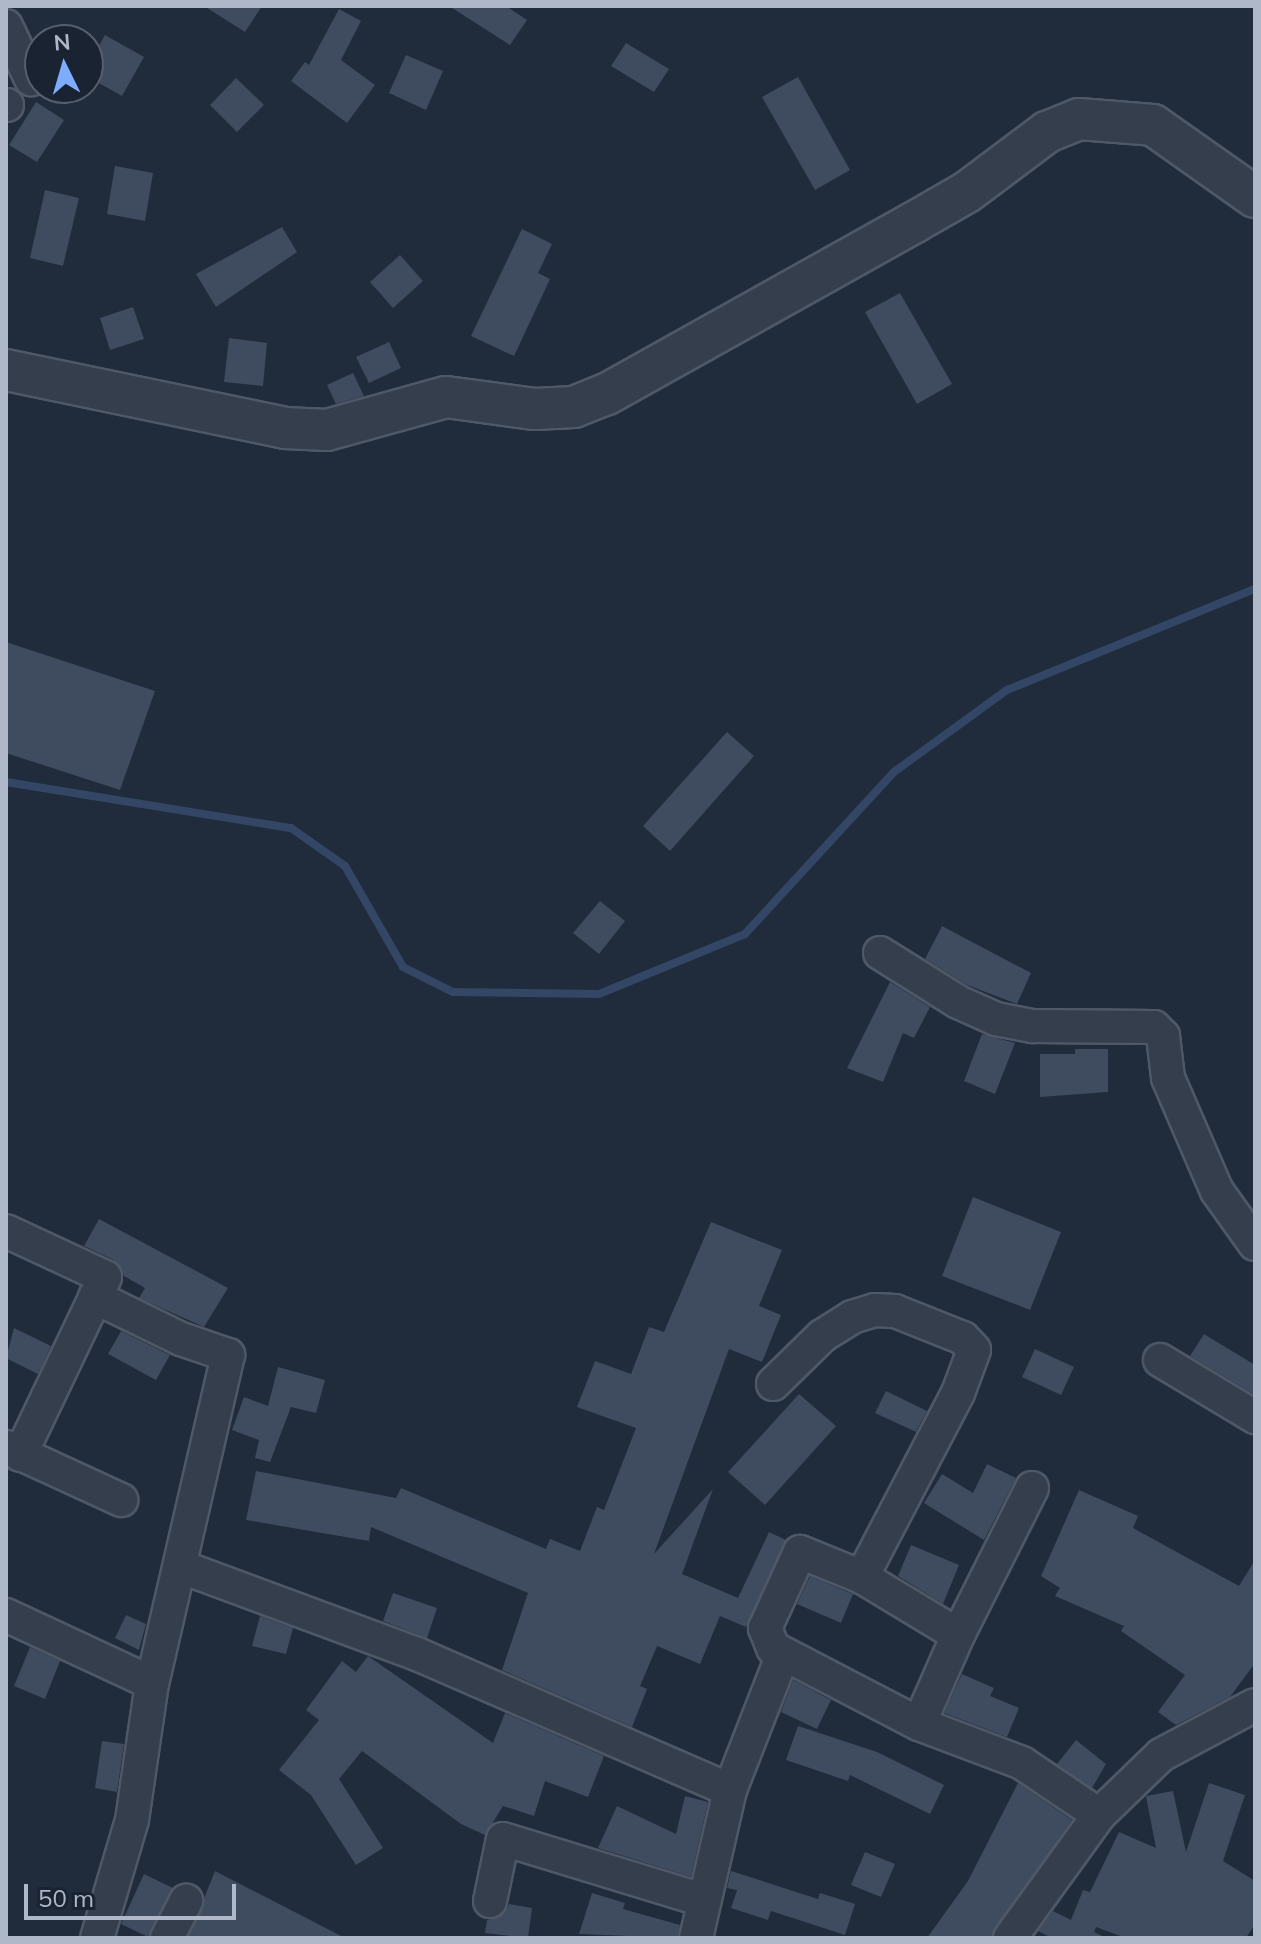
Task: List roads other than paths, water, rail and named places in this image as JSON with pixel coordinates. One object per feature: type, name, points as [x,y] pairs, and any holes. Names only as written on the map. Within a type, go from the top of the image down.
[{"type":"street","points":[[6,26],[24,64]]},
{"type":"street","points":[[6,370],[285,428],[327,430],[446,397],[535,409],[574,407],[607,394],[913,223],[967,192],[1047,132],[1079,119],[1153,125],[1255,197]]},
{"type":"street","points":[[880,953],[958,1002],[996,1019],[1033,1026],[1154,1027],[1163,1036],[1168,1078],[1217,1191],[1255,1244]]},
{"type":"street","points":[[6,1231],[105,1277],[13,1451],[121,1500]]},
{"type":"street","points":[[95,1297],[181,1339],[228,1355],[210,1417],[182,1567],[152,1683],[132,1820],[97,1938]]},
{"type":"street","points":[[773,1384],[822,1336],[852,1317],[875,1310],[895,1311],[963,1338],[974,1350],[958,1393],[862,1577]]},
{"type":"street","points":[[1160,1360],[1255,1417]]},
{"type":"street","points":[[919,1724],[958,1635],[1032,1488]]},
{"type":"street","points":[[958,1635],[862,1577],[800,1552],[765,1628],[773,1648],[783,1654],[919,1724],[1022,1763],[1099,1815]]},
{"type":"street","points":[[182,1567],[430,1659],[730,1790]]},
{"type":"street","points":[[6,1615],[152,1683]]},
{"type":"street","points":[[696,1938],[702,1900],[730,1790],[783,1654]]},
{"type":"street","points":[[1010,1938],[1099,1815],[1161,1755],[1255,1705]]},
{"type":"street","points":[[490,1901],[505,1830],[702,1900]]},
{"type":"street","points":[[167,1938],[186,1901]]},
{"type":"waterway","points":[[6,782],[291,828],[345,866],[403,967],[453,992],[599,994],[745,934],[894,772],[1007,690],[1255,589]]}]
